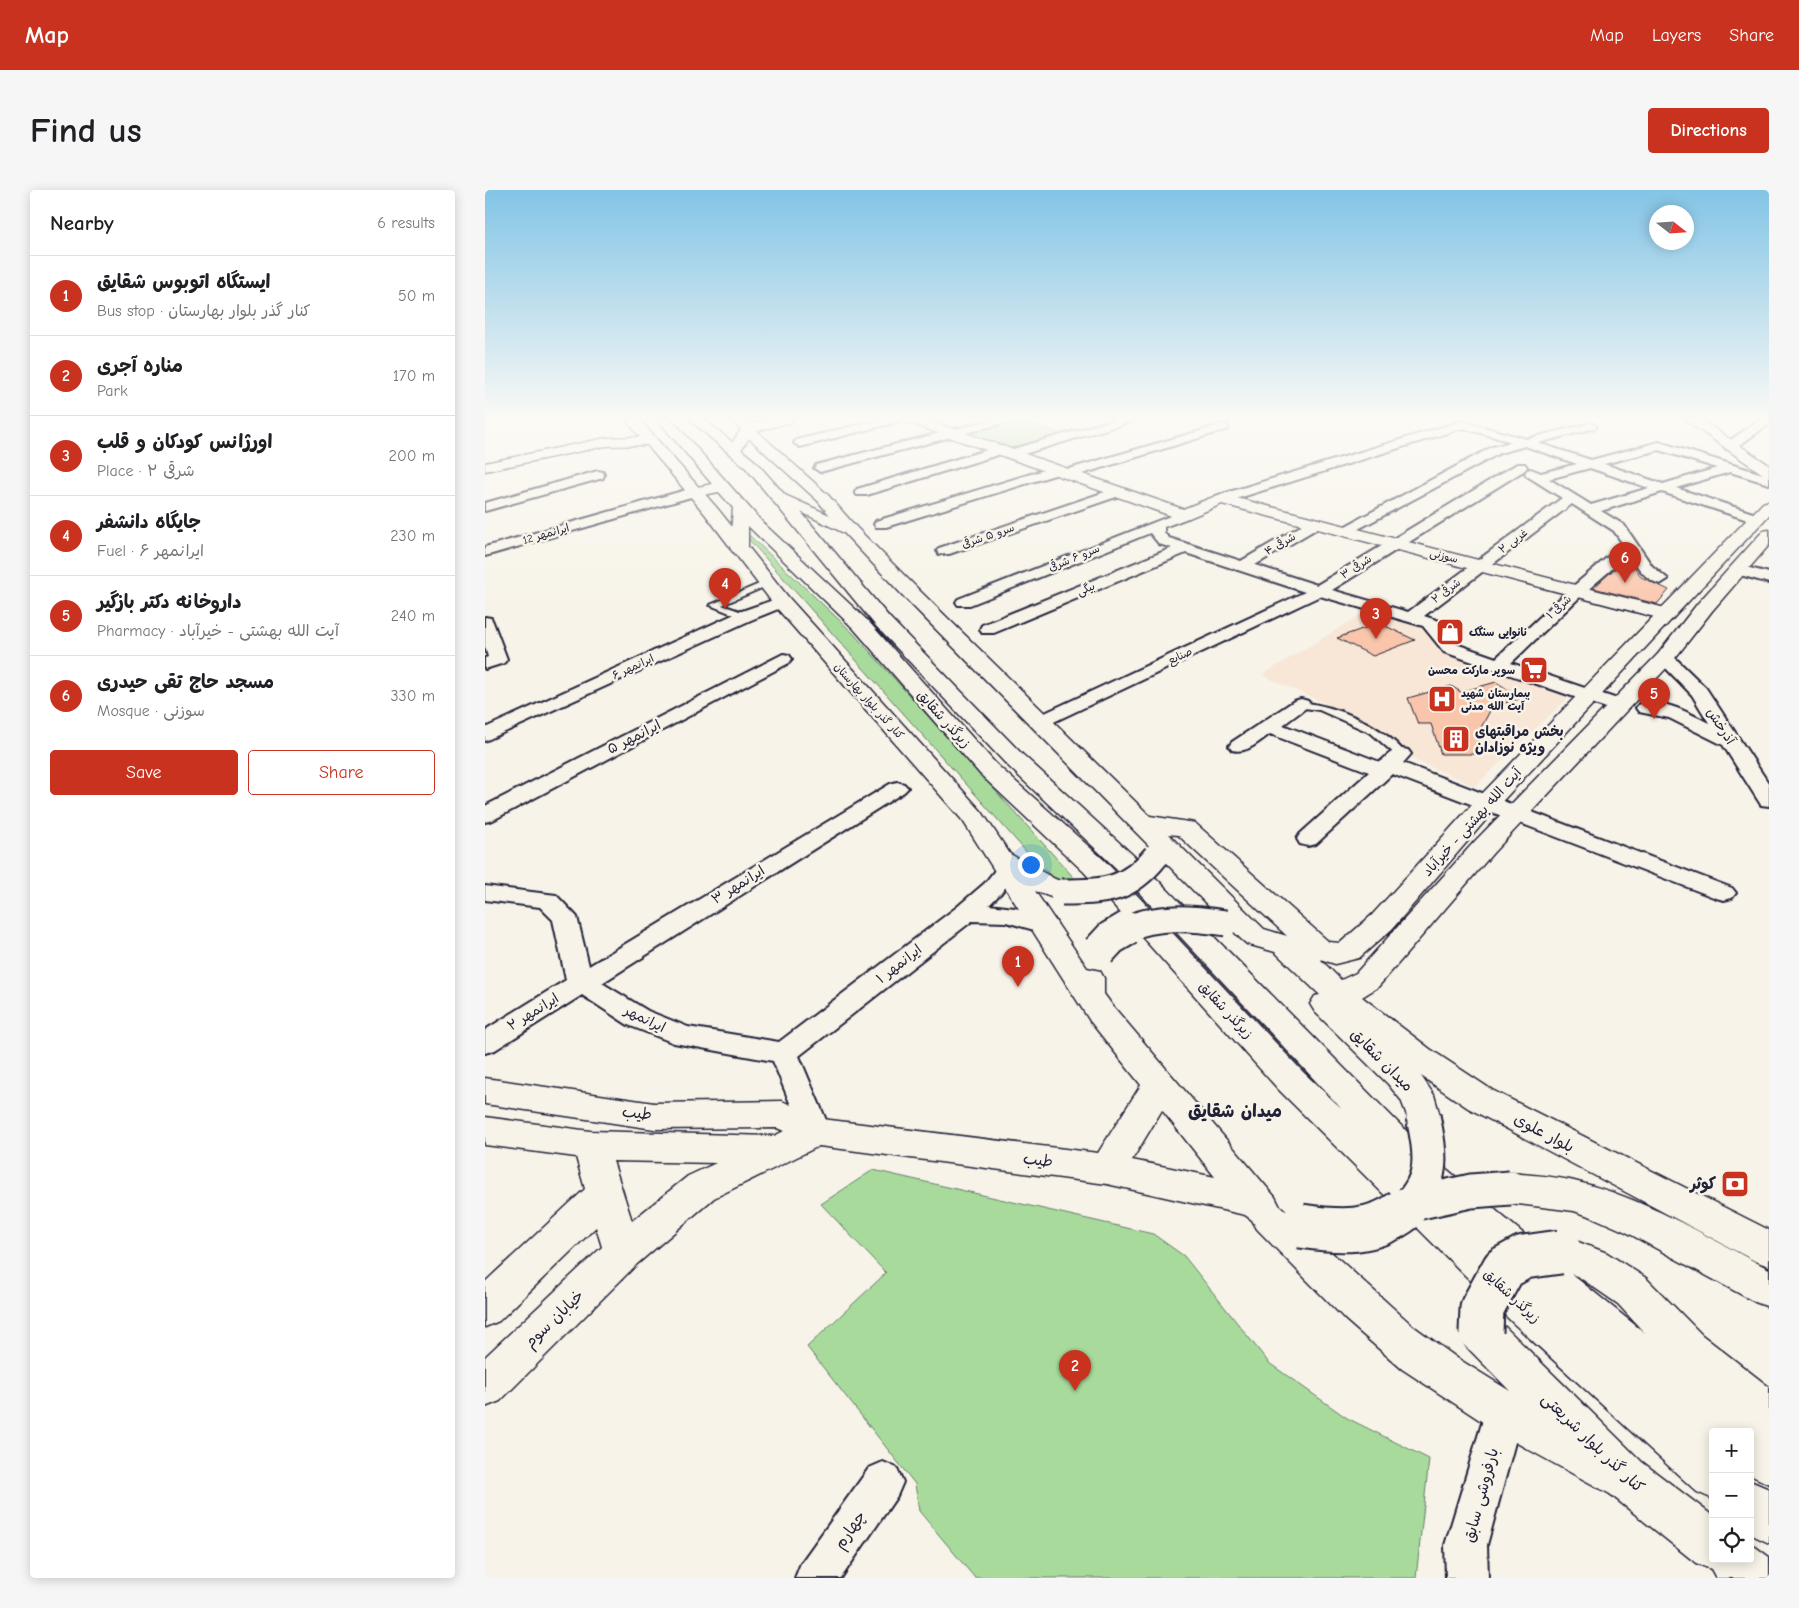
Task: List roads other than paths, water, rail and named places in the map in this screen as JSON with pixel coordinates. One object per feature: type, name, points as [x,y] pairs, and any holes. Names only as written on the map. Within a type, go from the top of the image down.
[{"type":"main road","name":"کنار گذر بلوار بهارستان","points":[[686,484],[693,492],[746,526],[767,584],[973,817],[1089,995]]},
{"type":"main road","name":"زیرگذر شقایق","points":[[767,484],[882,620],[1013,759],[1125,862],[1418,1166],[1542,1255],[1728,1428]]},
{"type":"main road","points":[[808,484],[850,530],[1141,823],[1245,931]]},
{"type":"main road","points":[[1094,484],[1183,515],[1221,499]]},
{"type":"main road","points":[[693,492],[724,486],[746,526]]},
{"type":"main road","points":[[776,494],[850,530]]},
{"type":"main road","name":"سوزنی","points":[[1221,499],[1694,621]]},
{"type":"main road","name":"آیت الله بهشتی - خیرآباد","points":[[1335,992],[1356,988],[1367,980],[1515,814],[1665,658],[1694,621],[1765,520]]},
{"type":"main road","name":"زیرگذر شقایق","points":[[746,526],[861,625],[988,769],[1094,866],[1291,1081],[1527,1310],[1710,1473]]},
{"type":"main road","name":"آیت الله بهشتی - خیرآباد","points":[[1141,823],[1186,828],[1237,872],[1297,931],[1319,949],[1335,954],[1354,948],[1382,922],[1487,803],[1666,614],[1734,563]]},
{"type":"main road","points":[[1003,863],[1062,892],[1100,892],[1126,885],[1145,872],[1156,856],[1155,842],[1141,823]]},
{"type":"main road","points":[[1245,931],[1194,918],[1150,920],[1119,932],[1107,940],[1099,951],[1089,974],[1089,995],[1101,1013],[1160,1084],[1350,1296],[1416,1354],[1504,1413],[1626,1478]]},
{"type":"main road","name":"بلوار علوی","points":[[1245,931],[1285,945],[1335,992],[1418,1058],[1480,1099],[1769,1249]]},
{"type":"main road","name":"میدان شقایق","points":[[1245,931],[1400,1075],[1417,1095],[1423,1116],[1430,1168],[1424,1187],[1413,1204],[1396,1216],[1359,1230],[1323,1230],[1276,1215]]},
{"type":"main road","points":[[1107,1169],[1160,1084]]},
{"type":"main road","name":"طیب","points":[[485,1091],[555,1103],[654,1116],[783,1114],[816,1132],[1107,1169],[1276,1215]]},
{"type":"main road","points":[[526,1137],[555,1103]]},
{"type":"main road","points":[[485,1131],[590,1145],[639,1148],[775,1150],[816,1132]]},
{"type":"main road","points":[[590,1145],[623,1252]]},
{"type":"main road","name":"خیابان سوم","points":[[485,1386],[623,1252],[701,1187],[775,1150]]},
{"type":"main road","points":[[1413,1204],[1471,1191],[1510,1188],[1574,1196],[1639,1221],[1769,1289]]},
{"type":"main road","points":[[485,1308],[605,1194]]},
{"type":"main road","points":[[1542,1255],[1593,1265],[1632,1291],[1687,1349],[1769,1414]]},
{"type":"main road","name":"کنار گذر بلوار شریعتی","points":[[1542,1255],[1504,1268],[1491,1288],[1482,1308],[1481,1332],[1626,1478],[1709,1543]]},
{"type":"main road","points":[[1754,1449],[1769,1460]]},
{"type":"main road","points":[[1754,1507],[1769,1519]]},
{"type":"main road","points":[[1736,1563],[1757,1578]]},
{"type":"street","points":[[485,507],[567,484]]},
{"type":"street","points":[[862,492],[891,484]]},
{"type":"street","points":[[881,524],[1021,484]]},
{"type":"street","points":[[1221,499],[1270,484]]},
{"type":"street","points":[[1347,532],[1432,484]]},
{"type":"street","name":"شرقی ۳","points":[[1319,591],[1492,484]]},
{"type":"street","points":[[1547,484],[1619,528],[1647,569],[1660,579]]},
{"type":"street","points":[[1650,484],[1765,520]]},
{"type":"street","points":[[1588,510],[1677,484]]},
{"type":"street","points":[[1426,487],[1471,497]]},
{"type":"street","name":"ایرانمهر 12","points":[[485,552],[693,492]]},
{"type":"street","name":"سرو ۵ شرقی","points":[[943,551],[1117,492]]},
{"type":"street","name":"غربی ۲","points":[[1480,566],[1570,499]]},
{"type":"street","name":"سرو ۶ شرقی","points":[[964,602],[1183,515]]},
{"type":"street","name":"شرقی ۴","points":[[1244,565],[1316,523]]},
{"type":"street","points":[[1157,525],[1157,534],[1164,541],[1244,565],[1366,606],[1412,617],[1434,625],[1444,643],[1450,648],[1619,706]]},
{"type":"street","name":"شرقی ۱","points":[[1499,665],[1577,591],[1630,546]]},
{"type":"street","name":"بیگی","points":[[988,629],[1185,548]]},
{"type":"street","points":[[1734,563],[1769,578]]},
{"type":"street","name":"شرقی ۲","points":[[1412,617],[1480,566]]},
{"type":"street","name":"صنایع","points":[[1041,722],[1319,591]]},
{"type":"street","name":"ایرانمهر ۶","points":[[485,735],[745,616],[782,602]]},
{"type":"street","points":[[485,622],[498,659],[485,664]]},
{"type":"street","name":"آذرخش","points":[[1665,658],[1699,692],[1769,800]]},
{"type":"street","name":"ایرانمهر ۵","points":[[485,815],[783,659]]},
{"type":"street","points":[[1239,746],[1271,727],[1301,705]]},
{"type":"street","points":[[1645,708],[1674,714],[1731,741]]},
{"type":"street","points":[[1271,727],[1390,763],[1515,814],[1724,893]]},
{"type":"street","points":[[1308,839],[1390,763]]},
{"type":"street","name":"ایرانمهر ۳","points":[[580,982],[897,788]]},
{"type":"street","name":"ایرانمهر ۱","points":[[784,1053],[965,913],[993,888],[1003,863]]},
{"type":"street","points":[[485,893],[547,900],[565,917],[580,982]]},
{"type":"street","points":[[965,913],[993,911],[1013,913],[1045,925]]},
{"type":"street","name":"ایرانمهر ۲","points":[[485,1043],[580,982]]},
{"type":"street","name":"ایرانمهر","points":[[580,982],[638,1018],[683,1036],[784,1053]]},
{"type":"street","points":[[784,1053],[816,1132]]},
{"type":"street","name":"بارفروشی سابق","points":[[1467,1578],[1466,1545],[1504,1413]]},
{"type":"street","name":"چهارم","points":[[816,1578],[883,1482]]},
{"type":"lane","points":[[745,616],[714,605],[767,584]]},
{"type":"lane","points":[[1301,705],[1321,707],[1375,731],[1390,763]]},
{"type":"place","name":"مسجد حاج تقی حیدری","points":[[1625,583]]},
{"type":"place","name":"جایگاه دانشفر","points":[[725,609]]},
{"type":"place","name":"نانوایی سنگک","points":[[1450,632]]},
{"type":"place","name":"اورژانس کودکان و قلب","points":[[1376,639]]},
{"type":"place","name":"سوپر مارکت محسن","points":[[1534,670]]},
{"type":"place","name":"بیمارستان شهید آیت الله مدنی","points":[[1442,699]]},
{"type":"place","name":"داروخانه دکتر بازگیر","points":[[1654,719]]},
{"type":"place","name":"بخش مراقبتهای ویژه نوزادان","points":[[1456,739]]},
{"type":"place","name":"ایستگاه اتوبوس شقایق","points":[[1018,987]]},
{"type":"place","name":"کوثر","points":[[1735,1184]]},
{"type":"place","name":"مناره آجری","points":[[1075,1391]]},
{"type":"district","name":"میدان شقایق","points":[[1235,1111]]}]
